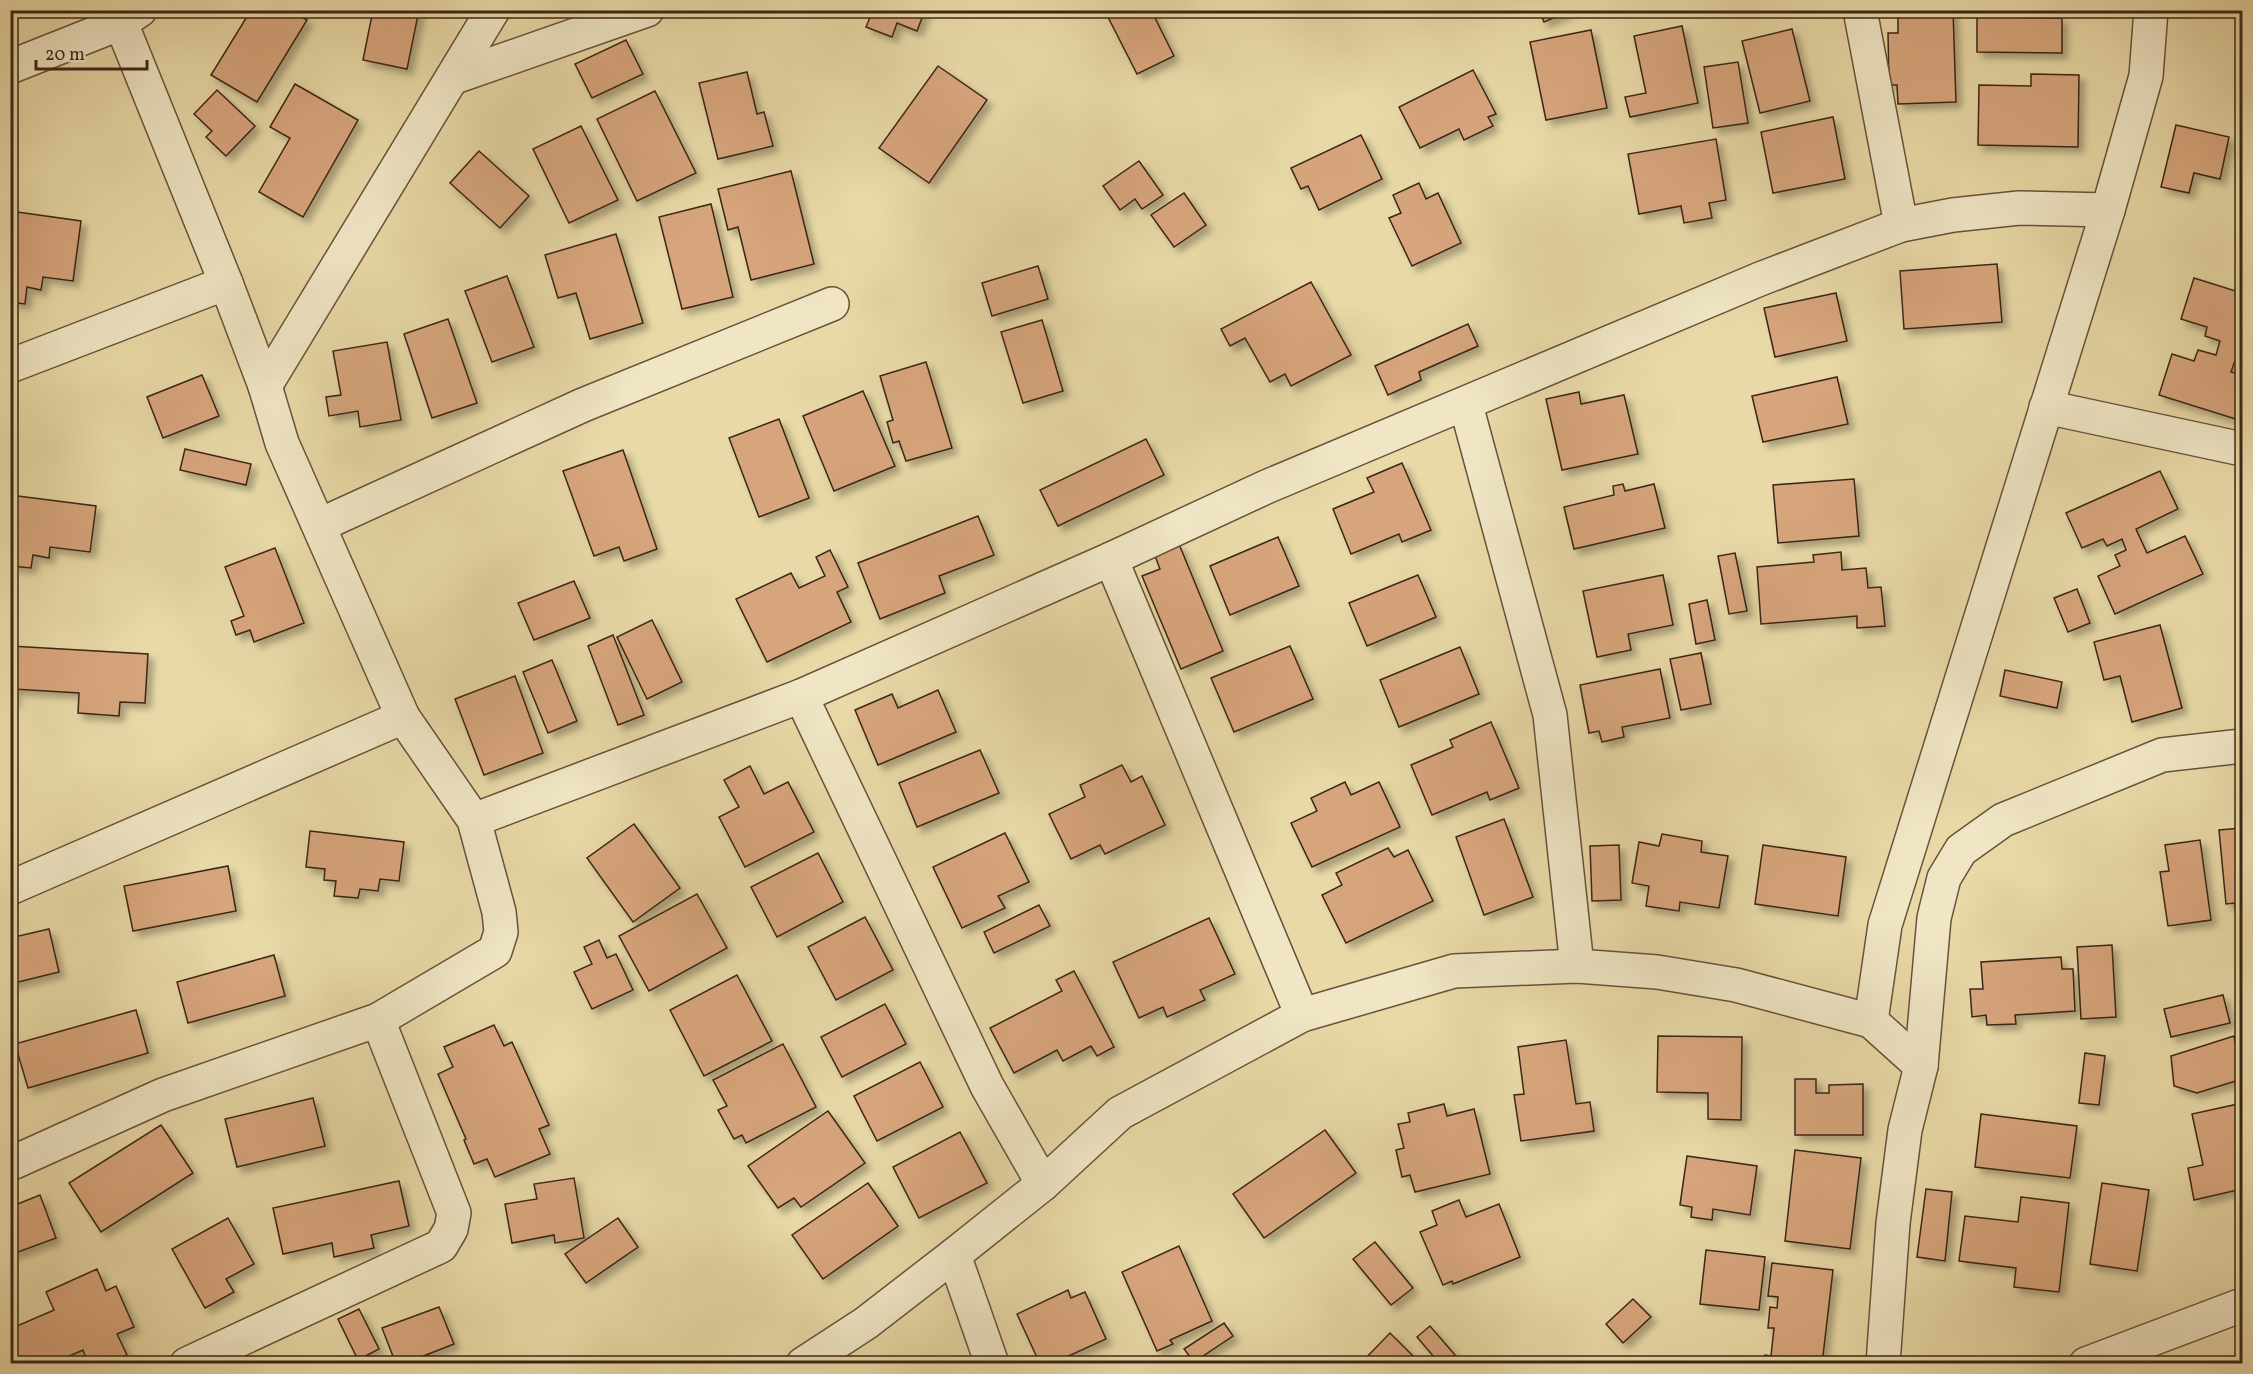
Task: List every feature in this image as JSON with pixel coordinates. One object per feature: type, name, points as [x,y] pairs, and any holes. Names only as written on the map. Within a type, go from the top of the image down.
[{"type":"street","points":[[265,386],[493,10]]},
{"type":"street","points":[[452,78],[647,10]]},
{"type":"street","points":[[1860,10],[1901,225]]},
{"type":"street","points":[[1871,1022],[1886,925],[2108,210],[2146,76],[2151,10]]},
{"type":"street","points":[[10,67],[131,17],[265,386],[282,443],[321,525],[403,717],[474,820],[499,912],[501,932],[495,951],[378,1020],[162,1095],[10,1164]]},
{"type":"street","points":[[474,820],[801,696],[1111,559],[1266,487],[1466,405],[1760,279],[1901,225],[1953,215],[2019,208],[2108,210]]},
{"type":"street","points":[[10,366],[226,283]]},
{"type":"street","points":[[321,525],[583,405],[832,304]]},
{"type":"street","points":[[1466,405],[1550,715],[1577,966]]},
{"type":"street","points":[[2046,407],[2242,449]]},
{"type":"street","points":[[1111,559],[1302,1015]]},
{"type":"street","points":[[801,696],[987,1086],[1043,1184]]},
{"type":"street","points":[[10,888],[403,717]]},
{"type":"street","points":[[1883,1364],[1893,1223],[1905,1130],[1921,1066],[1934,918],[1944,878],[1961,850],[2003,820],[2162,755],[2242,746]]},
{"type":"street","points":[[803,1364],[866,1323],[954,1255],[1043,1184],[1120,1113],[1302,1015],[1454,971],[1577,966],[1657,972],[1736,985],[1871,1022],[1921,1066]]},
{"type":"street","points":[[187,1364],[441,1246],[451,1229],[454,1213],[378,1020]]},
{"type":"street","points":[[954,1255],[992,1364]]},
{"type":"street","points":[[2086,1364],[2242,1305]]},
{"type":"building","points":[[251,10],[290,10],[307,20],[257,102],[211,75]]},
{"type":"building","points":[[373,10],[419,10],[407,69],[363,60]]},
{"type":"building","points":[[873,10],[925,10],[917,31],[897,23],[892,37],[866,27]]},
{"type":"building","points":[[1112,10],[1151,10],[1174,56],[1137,74],[1106,13]]},
{"type":"building","points":[[1539,10],[1572,10],[1544,22]]},
{"type":"building","points":[[1898,10],[1953,10],[1956,102],[1898,104],[1897,85],[1889,85],[1888,33],[1898,33]]},
{"type":"building","points":[[1977,17],[2062,18],[2062,53],[1977,52]]},
{"type":"building","points":[[1682,26],[1698,103],[1630,117],[1625,97],[1646,93],[1634,36]]},
{"type":"building","points":[[1792,29],[1810,101],[1760,113],[1742,41]]},
{"type":"building","points":[[1591,30],[1607,108],[1546,120],[1530,42]]},
{"type":"building","points":[[626,40],[643,74],[592,98],[575,64]]},
{"type":"building","points":[[1738,62],[1748,123],[1713,128],[1704,67]]},
{"type":"building","points":[[938,66],[987,100],[929,183],[879,148]]},
{"type":"building","points":[[1473,70],[1496,114],[1488,117],[1493,126],[1464,140],[1459,129],[1420,148],[1399,107]]},
{"type":"building","points":[[747,72],[757,114],[764,112],[773,146],[718,159],[699,83]]},
{"type":"building","points":[[2031,74],[2079,75],[2078,147],[1978,145],[1979,85],[2031,86]]},
{"type":"building","points":[[295,84],[358,120],[303,217],[259,192],[290,138],[270,127]]},
{"type":"building","points":[[217,90],[255,126],[226,156],[206,137],[212,131],[194,114]]},
{"type":"building","points":[[655,91],[696,173],[637,201],[597,119]]},
{"type":"building","points":[[1833,117],[1845,179],[1773,193],[1761,132]]},
{"type":"building","points":[[2176,125],[2229,137],[2220,179],[2194,173],[2189,193],[2161,187]]},
{"type":"building","points":[[581,126],[618,200],[569,223],[533,149]]},
{"type":"building","points":[[1361,135],[1382,179],[1319,210],[1308,186],[1301,189],[1291,168]]},
{"type":"building","points":[[1716,139],[1726,200],[1709,203],[1712,218],[1684,223],[1681,206],[1639,214],[1628,154]]},
{"type":"building","points":[[479,151],[529,196],[500,228],[450,183]]},
{"type":"building","points":[[1139,161],[1163,195],[1142,209],[1135,199],[1120,210],[1103,186]]},
{"type":"building","points":[[791,171],[814,264],[751,280],[738,227],[728,230],[718,189]]},
{"type":"building","points":[[1419,183],[1426,199],[1438,193],[1461,243],[1412,266],[1389,218],[1401,213],[1393,195]]},
{"type":"building","points":[[1184,193],[1206,225],[1174,247],[1151,215]]},
{"type":"building","points":[[711,204],[733,297],[682,309],[659,217]]},
{"type":"building","points":[[10,211],[81,221],[73,281],[43,277],[41,290],[27,287],[25,304],[10,302]]},
{"type":"building","points":[[616,234],[643,323],[590,339],[576,293],[558,298],[545,255]]},
{"type":"building","points":[[1997,264],[2002,322],[1904,329],[1900,271]]},
{"type":"building","points":[[1038,266],[1048,299],[992,316],[982,283]]},
{"type":"building","points":[[507,276],[534,347],[492,362],[465,291]]},
{"type":"building","points":[[2194,278],[2242,293],[2242,354],[2238,352],[2231,372],[2242,375],[2242,421],[2159,395],[2172,354],[2194,361],[2198,350],[2216,355],[2220,341],[2205,336],[2207,327],[2181,319]]},
{"type":"building","points":[[1311,282],[1351,355],[1291,386],[1285,374],[1270,382],[1245,338],[1230,346],[1221,329]]},
{"type":"building","points":[[1836,293],[1847,341],[1775,357],[1764,308]]},
{"type":"building","points":[[448,319],[477,403],[432,418],[404,334]]},
{"type":"building","points":[[1042,320],[1063,391],[1023,403],[1001,332]]},
{"type":"building","points":[[1468,324],[1478,346],[1419,372],[1421,380],[1388,395],[1375,366]]},
{"type":"building","points":[[387,342],[401,420],[360,427],[358,411],[329,416],[326,397],[341,395],[333,351]]},
{"type":"building","points":[[926,362],[952,448],[906,461],[899,441],[893,443],[887,422],[893,420],[880,376]]},
{"type":"building","points":[[202,375],[219,416],[163,438],[147,397]]},
{"type":"building","points":[[1837,377],[1848,424],[1763,442],[1752,396]]},
{"type":"building","points":[[863,391],[895,466],[834,491],[803,416]]},
{"type":"building","points":[[1579,392],[1581,404],[1624,395],[1638,454],[1562,470],[1546,399]]},
{"type":"building","points":[[779,419],[809,498],[759,517],[729,438]]},
{"type":"building","points":[[1146,439],[1164,475],[1058,526],[1040,490]]},
{"type":"building","points":[[185,449],[251,464],[246,485],[180,470]]},
{"type":"building","points":[[623,450],[657,549],[624,561],[619,547],[594,556],[563,471]]},
{"type":"building","points":[[1402,463],[1431,530],[1402,542],[1399,534],[1351,554],[1333,509],[1374,492],[1367,478]]},
{"type":"building","points":[[2160,471],[2178,509],[2136,529],[2147,553],[2185,536],[2203,574],[2115,614],[2098,576],[2120,566],[2115,555],[2126,550],[2122,539],[2107,546],[2103,539],[2082,548],[2066,513]]},
{"type":"building","points":[[1854,479],[1859,536],[1778,543],[1773,485]]},
{"type":"building","points":[[1623,484],[1625,491],[1654,484],[1665,528],[1574,549],[1564,507],[1614,495],[1613,486]]},
{"type":"building","points":[[10,495],[96,506],[90,552],[50,547],[49,558],[33,555],[31,568],[11,566]]},
{"type":"building","points":[[978,516],[994,555],[939,576],[945,593],[880,619],[858,563]]},
{"type":"building","points":[[1278,537],[1299,586],[1230,615],[1210,566]]},
{"type":"building","points":[[1179,544],[1223,651],[1181,669],[1142,576],[1160,569],[1154,553]]},
{"type":"building","points":[[275,548],[304,623],[254,642],[250,630],[236,635],[231,621],[244,616],[225,567]]},
{"type":"building","points":[[830,550],[848,587],[837,592],[851,622],[767,662],[736,599],[791,573],[799,588],[825,576],[816,557]]},
{"type":"building","points":[[1841,552],[1842,570],[1866,568],[1868,588],[1881,587],[1885,626],[1857,628],[1857,616],[1761,624],[1757,567],[1814,562],[1813,555]]},
{"type":"building","points":[[1735,553],[1747,611],[1729,614],[1718,556]]},
{"type":"building","points":[[1418,575],[1436,617],[1367,646],[1349,603]]},
{"type":"building","points":[[1663,575],[1673,625],[1628,634],[1631,650],[1597,657],[1583,591]]},
{"type":"building","points":[[574,581],[590,618],[534,640],[518,603]]},
{"type":"building","points":[[2077,589],[2090,623],[2068,632],[2054,598]]},
{"type":"building","points":[[1707,600],[1715,640],[1696,644],[1689,604]]},
{"type":"building","points":[[652,620],[682,682],[647,699],[617,637]]},
{"type":"building","points":[[2160,625],[2182,708],[2132,722],[2120,676],[2104,680],[2094,642]]},
{"type":"building","points":[[613,635],[644,715],[618,725],[588,646]]},
{"type":"building","points":[[10,646],[148,654],[145,703],[120,702],[119,716],[78,713],[79,693],[14,689],[14,702],[10,702]]},
{"type":"building","points":[[1290,646],[1313,699],[1234,732],[1211,678]]},
{"type":"building","points":[[1460,647],[1479,694],[1399,727],[1380,680]]},
{"type":"building","points":[[1701,653],[1711,704],[1681,710],[1670,659]]},
{"type":"building","points":[[552,660],[577,721],[548,733],[523,672]]},
{"type":"building","points":[[1660,669],[1670,718],[1622,727],[1624,737],[1602,742],[1599,731],[1589,733],[1580,685]]},
{"type":"building","points":[[2005,670],[2062,682],[2057,708],[2000,696]]},
{"type":"building","points":[[515,676],[543,753],[484,775],[455,699]]},
{"type":"building","points":[[938,690],[956,732],[878,765],[855,710],[892,694],[898,708]]},
{"type":"building","points":[[1491,722],[1519,788],[1490,800],[1487,792],[1432,815],[1411,765],[1453,747],[1450,740]]},
{"type":"building","points":[[980,750],[999,793],[917,827],[899,783]]},
{"type":"building","points":[[1122,765],[1131,782],[1142,776],[1165,825],[1105,854],[1100,845],[1071,859],[1049,814],[1085,797],[1080,785]]},
{"type":"building","points":[[750,766],[764,794],[788,782],[814,832],[745,867],[719,817],[739,807],[724,780]]},
{"type":"building","points":[[1345,782],[1351,795],[1379,782],[1400,827],[1312,867],[1291,823],[1317,811],[1311,798]]},
{"type":"building","points":[[1504,819],[1533,897],[1484,915],[1456,837]]},
{"type":"building","points":[[634,824],[680,888],[633,922],[587,858]]},
{"type":"building","points":[[2242,828],[2242,933],[2238,934],[2235,903],[2226,904],[2219,830]]},
{"type":"building","points":[[310,831],[404,842],[399,881],[380,879],[378,891],[360,889],[358,898],[334,896],[336,881],[324,880],[325,869],[306,867]]},
{"type":"building","points":[[1005,833],[1029,882],[998,896],[1005,908],[962,928],[933,867]]},
{"type":"building","points":[[1662,834],[1702,841],[1701,852],[1728,856],[1719,908],[1680,902],[1679,911],[1646,906],[1649,886],[1632,883],[1639,842],[1659,846]]},
{"type":"building","points":[[2200,840],[2211,920],[2168,926],[2160,872],[2169,871],[2165,845]]},
{"type":"building","points":[[1619,845],[1621,900],[1592,901],[1590,846]]},
{"type":"building","points":[[1763,845],[1846,857],[1838,916],[1755,904]]},
{"type":"building","points":[[1388,848],[1394,857],[1408,850],[1433,901],[1346,943],[1322,895],[1342,885],[1336,873]]},
{"type":"building","points":[[818,853],[843,902],[777,937],[751,887]]},
{"type":"building","points":[[228,866],[236,911],[133,931],[124,886]]},
{"type":"building","points":[[697,894],[727,948],[649,991],[619,936]]},
{"type":"building","points":[[1039,905],[1050,926],[994,953],[984,932]]},
{"type":"building","points":[[865,917],[893,970],[836,1000],[808,947]]},
{"type":"building","points":[[1209,918],[1235,974],[1200,990],[1205,1000],[1167,1017],[1163,1007],[1139,1018],[1113,962]]},
{"type":"building","points":[[49,929],[59,972],[10,984],[10,938]]},
{"type":"building","points":[[599,940],[607,958],[616,954],[633,990],[592,1009],[574,972],[592,964],[584,947]]},
{"type":"building","points":[[2112,945],[2116,1017],[2081,1019],[2077,947]]},
{"type":"building","points":[[274,955],[285,996],[188,1023],[177,982]]},
{"type":"building","points":[[2061,957],[2062,969],[2073,969],[2075,1011],[2015,1015],[2016,1024],[1987,1025],[1986,1015],[1972,1017],[1970,989],[1983,989],[1981,962]]},
{"type":"building","points":[[1074,971],[1114,1047],[1097,1056],[1091,1046],[1063,1061],[1057,1050],[1014,1073],[990,1028],[1062,991],[1056,980]]},
{"type":"building","points":[[737,975],[772,1041],[704,1076],[670,1010]]},
{"type":"building","points":[[2223,995],[2230,1023],[2171,1037],[2164,1009]]},
{"type":"building","points":[[885,1004],[906,1044],[842,1077],[821,1037]]},
{"type":"building","points":[[136,1010],[148,1053],[28,1088],[15,1044]]},
{"type":"building","points":[[494,1025],[504,1046],[512,1042],[549,1125],[539,1129],[550,1154],[495,1177],[487,1159],[474,1164],[464,1140],[466,1139],[438,1074],[453,1067],[444,1047]]},
{"type":"building","points":[[1658,1036],[1742,1037],[1741,1120],[1708,1119],[1708,1093],[1657,1092]]},
{"type":"building","points":[[2234,1036],[2242,1079],[2197,1093],[2174,1086],[2171,1056]]},
{"type":"building","points":[[1566,1040],[1576,1104],[1590,1102],[1594,1131],[1521,1141],[1514,1095],[1524,1094],[1518,1047]]},
{"type":"building","points":[[783,1044],[816,1107],[746,1143],[742,1135],[734,1139],[718,1110],[727,1106],[713,1080]]},
{"type":"building","points":[[2085,1053],[2105,1056],[2099,1105],[2079,1103]]},
{"type":"building","points":[[920,1062],[943,1107],[877,1141],[854,1096]]},
{"type":"building","points":[[1795,1079],[1816,1079],[1816,1093],[1829,1093],[1829,1085],[1863,1084],[1863,1135],[1795,1135]]},
{"type":"building","points":[[313,1098],[325,1146],[237,1167],[225,1119]]},
{"type":"building","points":[[1444,1104],[1447,1116],[1474,1109],[1490,1174],[1415,1192],[1410,1175],[1402,1177],[1396,1150],[1404,1148],[1398,1124],[1410,1122],[1408,1113]]},
{"type":"building","points":[[2238,1104],[2242,1122],[2242,1189],[2194,1200],[2188,1168],[2203,1165],[2192,1114]]},
{"type":"building","points":[[828,1111],[865,1163],[801,1207],[794,1198],[778,1208],[748,1166]]},
{"type":"building","points":[[1981,1114],[2077,1126],[2070,1178],[1975,1167]]},
{"type":"building","points":[[161,1125],[193,1173],[101,1232],[69,1183]]},
{"type":"building","points":[[1325,1130],[1356,1173],[1264,1238],[1233,1194]]},
{"type":"building","points":[[960,1132],[987,1183],[919,1218],[893,1167]]},
{"type":"building","points":[[1795,1150],[1861,1158],[1850,1249],[1785,1241]]},
{"type":"building","points":[[1687,1156],[1757,1166],[1750,1215],[1713,1209],[1712,1220],[1691,1217],[1692,1207],[1680,1205]]},
{"type":"building","points":[[574,1178],[584,1238],[555,1243],[554,1235],[512,1243],[505,1204],[537,1199],[534,1184]]},
{"type":"building","points":[[399,1181],[409,1226],[371,1235],[374,1248],[334,1257],[332,1243],[283,1254],[273,1208]]},
{"type":"building","points":[[868,1183],[898,1226],[823,1279],[792,1235]]},
{"type":"building","points":[[2102,1183],[2149,1190],[2137,1271],[2090,1264]]},
{"type":"building","points":[[1926,1189],[1952,1192],[1945,1261],[1917,1257]]},
{"type":"building","points":[[40,1195],[56,1238],[10,1255],[10,1207]]},
{"type":"building","points":[[2021,1197],[2069,1203],[2059,1292],[2014,1287],[2016,1268],[1959,1261],[1965,1216],[2018,1222]]},
{"type":"building","points":[[1459,1200],[1466,1217],[1499,1204],[1520,1257],[1453,1284],[1452,1281],[1443,1285],[1420,1232],[1437,1225],[1432,1211]]},
{"type":"building","points":[[228,1218],[254,1264],[226,1279],[234,1292],[205,1308],[172,1249]]},
{"type":"building","points":[[618,1218],[638,1247],[586,1283],[565,1254]]},
{"type":"building","points":[[1375,1242],[1413,1288],[1391,1305],[1353,1259]]},
{"type":"building","points":[[1179,1246],[1212,1321],[1170,1340],[1173,1344],[1157,1351],[1122,1272]]},
{"type":"building","points":[[1706,1250],[1765,1257],[1759,1310],[1700,1304]]},
{"type":"building","points":[[1772,1263],[1833,1270],[1822,1364],[1764,1364],[1765,1355],[1771,1356],[1774,1328],[1768,1328],[1770,1307],[1777,1308],[1778,1297],[1768,1296]]},
{"type":"building","points":[[97,1269],[106,1291],[116,1286],[134,1327],[117,1334],[127,1355],[108,1364],[88,1364],[83,1350],[51,1364],[10,1364],[10,1329],[54,1310],[46,1292]]},
{"type":"building","points":[[1068,1290],[1071,1298],[1085,1292],[1106,1339],[1051,1364],[1040,1364],[1017,1314]]},
{"type":"building","points":[[1633,1299],[1651,1317],[1623,1343],[1606,1324]]},
{"type":"building","points":[[439,1307],[454,1344],[403,1364],[396,1364],[382,1328]]},
{"type":"building","points":[[359,1309],[379,1349],[358,1360],[338,1319]]},
{"type":"building","points":[[1224,1323],[1233,1336],[1194,1362],[1184,1349]]},
{"type":"building","points":[[1430,1326],[1455,1355],[1445,1364],[1440,1364],[1417,1337]]},
{"type":"building","points":[[1390,1333],[1421,1364],[1360,1364]]}]
